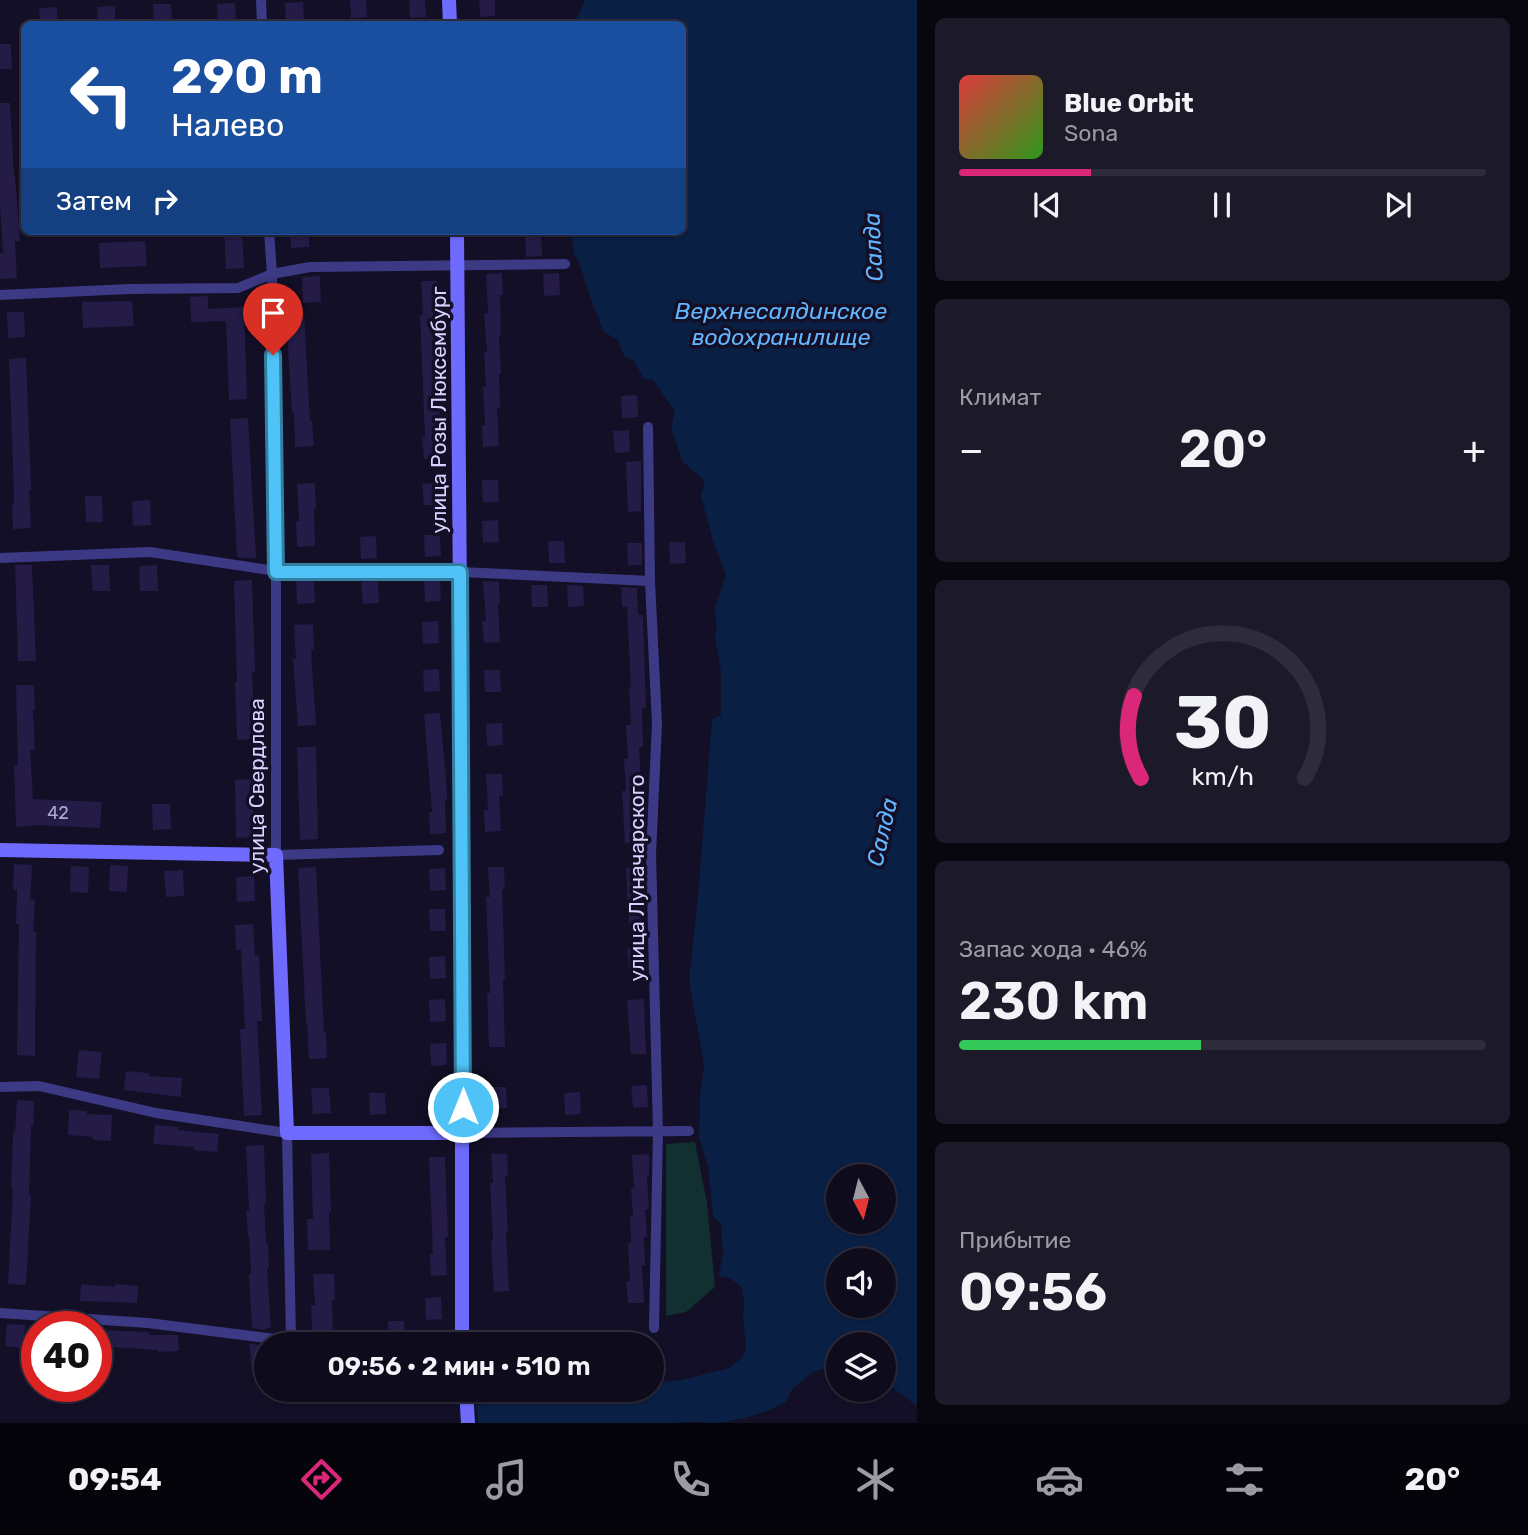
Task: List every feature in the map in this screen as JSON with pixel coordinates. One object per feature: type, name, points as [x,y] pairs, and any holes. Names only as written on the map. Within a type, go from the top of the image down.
[{"type":"street","points":[[261,0],[262,21]]},
{"type":"street","points":[[449,0],[450,21]]},
{"type":"street","name":"улица Свердлова","points":[[0,1313],[148,1323],[291,1341],[288,1133],[276,855],[276,572],[269,235]]},
{"type":"street","name":"улица Розы Люксембург","points":[[457,235],[462,1332]]},
{"type":"street","points":[[0,295],[129,289],[238,288],[272,274],[310,267],[565,264]]},
{"type":"street","name":"улица Луначарского","points":[[648,427],[650,581],[657,724],[651,854],[658,1131],[654,1328]]},
{"type":"street","points":[[0,558],[150,552],[276,572],[460,572],[650,581]]},
{"type":"street","points":[[0,850],[276,855],[439,850]]},
{"type":"street","points":[[0,1087],[39,1086],[156,1113],[288,1133],[689,1130]]},
{"type":"street","points":[[467,1402],[468,1423]]},
{"type":"green space","points":[[695,1142],[707,1203],[715,1287],[686,1312],[666,1316],[666,1144]]},
{"type":"water","name":"Верхнесалдинское водохранилище","points":[[585,0],[917,0],[917,1406],[896,1390],[896,1332],[826,1332],[826,1368],[813,1372],[792,1389],[786,1402],[749,1417],[719,1423],[478,1423],[476,1405],[490,1402],[664,1402],[664,1382],[729,1368],[743,1357],[746,1347],[742,1288],[730,1278],[719,1276],[723,1254],[721,1225],[713,1215],[708,1166],[699,1138],[704,1065],[689,980],[712,719],[721,715],[721,671],[714,610],[726,575],[713,541],[701,496],[705,481],[682,461],[671,427],[675,411],[653,380],[644,379],[634,361],[624,356],[618,340],[604,332],[574,254],[572,235],[686,235],[686,21],[575,21]]},
{"type":"building","points":[[350,0],[366,0],[367,17],[351,18]]},
{"type":"building","points":[[409,0],[425,0],[426,17],[410,18]]},
{"type":"building","points":[[479,0],[495,0],[495,16],[480,17]]},
{"type":"building","points":[[303,2],[304,21],[286,21],[285,3]]},
{"type":"building","points":[[235,3],[236,21],[218,21],[217,4]]},
{"type":"building","points":[[153,4],[171,4],[172,21],[154,21]]},
{"type":"building","points":[[115,6],[115,21],[98,21],[97,7]]},
{"type":"building","points":[[57,7],[58,21],[40,21],[39,8]]},
{"type":"building","points":[[0,44],[11,44],[12,69],[0,69]]},
{"type":"building","points":[[0,103],[10,103],[20,241],[15,241],[17,278],[0,279],[0,253],[3,253]]},
{"type":"building","points":[[224,235],[242,235],[244,268],[226,269]]},
{"type":"building","points":[[290,235],[309,235],[309,247],[291,248]]},
{"type":"building","points":[[525,235],[541,235],[542,256],[526,257]]},
{"type":"building","points":[[145,241],[147,266],[100,268],[99,243]]},
{"type":"building","points":[[502,273],[500,408],[497,409],[499,446],[483,447],[483,387],[486,387],[484,352],[487,352],[484,314],[488,313],[486,274]]},
{"type":"building","points":[[559,273],[560,295],[544,296],[543,274]]},
{"type":"building","points":[[320,276],[321,302],[303,303],[302,277]]},
{"type":"building","points":[[421,281],[437,281],[438,303],[440,458],[424,459],[422,437],[425,437]]},
{"type":"building","points":[[208,296],[208,309],[244,307],[247,399],[229,400],[226,321],[191,322],[190,297]]},
{"type":"building","points":[[132,301],[134,326],[83,328],[82,302]]},
{"type":"building","points":[[7,312],[24,312],[25,337],[8,338]]},
{"type":"building","points":[[304,314],[310,421],[314,446],[295,447],[286,315]]},
{"type":"building","points":[[26,358],[31,528],[13,529],[9,359]]},
{"type":"building","points":[[637,395],[638,417],[622,418],[621,396]]},
{"type":"building","points":[[248,418],[256,558],[237,557],[230,419]]},
{"type":"building","points":[[629,430],[630,452],[615,453],[613,431]]},
{"type":"building","points":[[641,461],[641,511],[628,512],[626,462]]},
{"type":"building","points":[[482,480],[498,480],[499,502],[483,502]]},
{"type":"building","points":[[315,483],[315,546],[297,547],[297,484]]},
{"type":"building","points":[[438,483],[439,505],[424,505],[422,484]]},
{"type":"building","points":[[85,496],[102,496],[103,522],[86,522]]},
{"type":"building","points":[[150,500],[151,525],[133,526],[132,501]]},
{"type":"building","points":[[498,520],[499,542],[483,543],[482,521]]},
{"type":"building","points":[[424,535],[440,535],[441,556],[425,557]]},
{"type":"building","points":[[376,536],[377,558],[361,559],[360,537]]},
{"type":"building","points":[[548,541],[564,541],[565,563],[549,563]]},
{"type":"building","points":[[669,542],[685,542],[686,563],[670,564]]},
{"type":"building","points":[[627,543],[642,543],[642,565],[628,565]]},
{"type":"building","points":[[15,565],[32,565],[36,661],[18,661]]},
{"type":"building","points":[[91,565],[109,565],[110,591],[93,591]]},
{"type":"building","points":[[157,565],[158,591],[140,591],[139,566]]},
{"type":"building","points":[[296,579],[314,579],[315,603],[297,604]]},
{"type":"building","points":[[252,580],[255,739],[237,740],[234,581]]},
{"type":"building","points":[[424,580],[440,580],[441,601],[425,602]]},
{"type":"building","points":[[378,581],[379,603],[363,604],[361,582]]},
{"type":"building","points":[[483,581],[499,582],[500,642],[484,643],[482,621],[486,621]]},
{"type":"building","points":[[531,585],[547,585],[548,607],[532,607]]},
{"type":"building","points":[[567,585],[583,586],[584,606],[568,607]]},
{"type":"building","points":[[621,587],[637,588],[638,615],[643,615],[646,708],[642,708],[643,747],[639,747],[641,842],[625,843],[622,791],[626,791],[624,759],[628,759],[626,725],[631,725],[631,687],[627,607],[622,607]]},
{"type":"building","points":[[438,621],[439,643],[423,644],[422,622]]},
{"type":"building","points":[[313,624],[314,649],[311,650],[316,725],[298,726],[293,659],[296,659],[294,625]]},
{"type":"building","points":[[439,669],[440,691],[424,692],[423,670]]},
{"type":"building","points":[[484,670],[500,670],[501,692],[485,692]]},
{"type":"building","points":[[16,685],[34,685],[35,750],[30,750],[33,799],[102,802],[100,828],[34,825],[16,827]]},
{"type":"building","points":[[440,713],[446,778],[446,833],[430,834],[429,812],[432,812],[424,714]]},
{"type":"building","points":[[502,723],[503,745],[487,746],[486,724]]},
{"type":"building","points":[[297,747],[316,747],[318,839],[300,840]]},
{"type":"building","points":[[486,774],[502,774],[503,795],[499,796],[501,831],[485,832],[484,810],[488,810]]},
{"type":"building","points":[[253,779],[254,837],[236,838],[235,780]]},
{"type":"building","points":[[152,804],[170,804],[171,829],[153,830]]},
{"type":"building","points":[[14,864],[32,865],[30,899],[35,900],[33,932],[36,932],[35,1056],[17,1055],[19,924],[16,924],[17,890],[13,890]]},
{"type":"building","points":[[110,865],[128,866],[127,892],[109,891]]},
{"type":"building","points":[[71,866],[89,867],[88,893],[70,892]]},
{"type":"building","points":[[316,867],[327,1058],[309,1059],[298,868]]},
{"type":"building","points":[[488,867],[504,867],[505,889],[502,889],[505,1047],[489,1047],[486,897],[490,897]]},
{"type":"building","points":[[445,868],[446,890],[430,891],[429,869]]},
{"type":"building","points":[[626,868],[642,868],[645,923],[629,924]]},
{"type":"building","points":[[183,870],[184,896],[166,897],[164,871]]},
{"type":"building","points":[[254,876],[255,901],[237,902],[236,877]]},
{"type":"building","points":[[429,909],[445,909],[446,931],[430,931]]},
{"type":"building","points":[[253,924],[255,956],[259,955],[262,1021],[257,1021],[262,1115],[244,1116],[240,1029],[245,1029],[241,950],[236,950],[235,925]]},
{"type":"building","points":[[644,947],[645,969],[629,970],[627,948]]},
{"type":"building","points":[[445,956],[446,978],[430,979],[429,957]]},
{"type":"building","points":[[445,999],[446,1021],[430,1022],[429,1000]]},
{"type":"building","points":[[644,999],[646,1054],[631,1054],[627,1000]]},
{"type":"building","points":[[446,1043],[447,1065],[431,1066],[430,1044]]},
{"type":"building","points":[[79,1050],[102,1052],[99,1079],[76,1077]]},
{"type":"building","points":[[126,1071],[149,1073],[149,1076],[182,1078],[181,1097],[124,1090]]},
{"type":"building","points":[[647,1085],[648,1107],[633,1108],[631,1086]]},
{"type":"building","points":[[489,1087],[506,1087],[507,1108],[491,1109]]},
{"type":"building","points":[[311,1088],[329,1088],[331,1113],[313,1114]]},
{"type":"building","points":[[430,1089],[446,1089],[447,1111],[431,1111]]},
{"type":"building","points":[[580,1092],[581,1114],[565,1115],[564,1093]]},
{"type":"building","points":[[369,1093],[385,1093],[386,1114],[370,1115]]},
{"type":"building","points":[[17,1100],[34,1101],[26,1285],[8,1284],[13,1133]]},
{"type":"building","points":[[69,1110],[112,1115],[111,1141],[68,1135]]},
{"type":"building","points":[[155,1125],[219,1134],[217,1152],[194,1150],[194,1147],[153,1144]]},
{"type":"building","points":[[264,1145],[264,1204],[271,1328],[266,1330],[252,1328],[246,1211],[249,1211],[246,1146]]},
{"type":"building","points":[[329,1153],[330,1250],[308,1250],[307,1219],[313,1219],[311,1154]]},
{"type":"building","points":[[491,1154],[507,1154],[508,1176],[505,1176],[509,1291],[494,1292]]},
{"type":"building","points":[[649,1154],[649,1209],[645,1209],[647,1237],[644,1237],[645,1265],[642,1265],[644,1303],[628,1303],[626,1281],[630,1281],[628,1243],[631,1243],[630,1216],[633,1216],[631,1188],[634,1188],[632,1155]]},
{"type":"building","points":[[429,1157],[445,1157],[447,1275],[431,1276],[430,1254],[433,1254]]},
{"type":"building","points":[[313,1274],[334,1274],[333,1331],[312,1331],[311,1305],[315,1305]]},
{"type":"building","points":[[81,1284],[138,1286],[137,1303],[80,1301]]},
{"type":"building","points":[[441,1297],[442,1319],[426,1320],[425,1298]]},
{"type":"building","points":[[388,1321],[404,1321],[404,1332],[388,1332]]},
{"type":"building","points":[[7,1324],[21,1325],[21,1348],[5,1346]]},
{"type":"building","points":[[112,1331],[178,1335],[179,1351],[112,1347]]},
{"type":"building","points":[[250,1344],[254,1344],[254,1368],[251,1368]]},
{"type":"route","points":[[273,355],[276,572],[460,572],[463,1107]]},
{"type":"water label","name":"Салда","points":[[873,247]]},
{"type":"water label","name":"Салда","points":[[882,832]]}]
